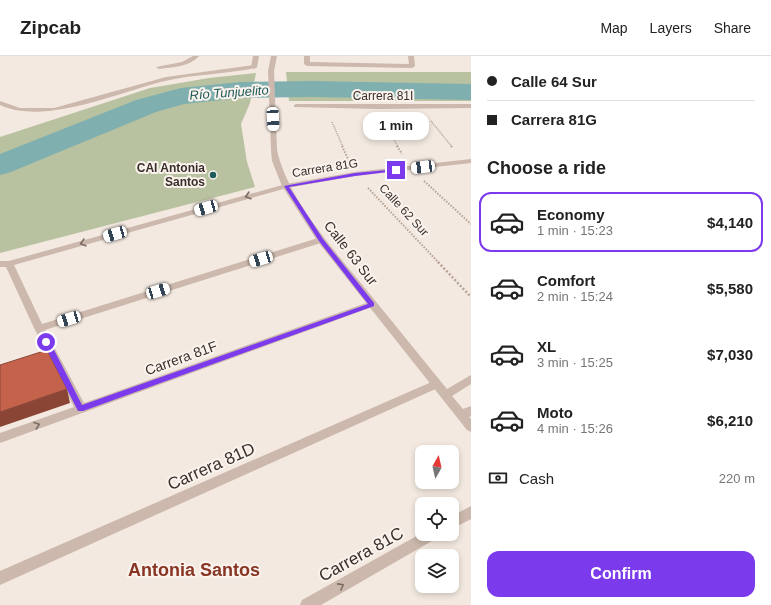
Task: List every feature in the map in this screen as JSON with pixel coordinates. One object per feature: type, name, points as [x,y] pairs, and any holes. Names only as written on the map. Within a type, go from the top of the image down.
[{"type":"street","points":[[159,67],[186,63],[192,61],[196,56]]},
{"type":"street","points":[[0,103],[19,110],[54,110],[166,79],[254,67],[256,56]]},
{"type":"street","name":"Calle 63 Sur","points":[[274,56],[271,71],[276,161],[286,186],[321,240],[445,395],[466,413],[471,427]]},
{"type":"street","points":[[307,56],[307,64],[412,66],[411,56]]},
{"type":"street","name":"Carrera 81I","points":[[296,106],[471,106]]},
{"type":"street","name":"Carrera 81G","points":[[5,264],[286,186],[355,174],[467,161]]},
{"type":"street","points":[[39,328],[321,240]]},
{"type":"street","points":[[5,264],[81,409]]},
{"type":"street","name":"Carrera 81F","points":[[0,438],[372,304]]},
{"type":"street","points":[[445,395],[471,378]]},
{"type":"street","name":"Carrera 81D","points":[[0,578],[436,384]]},
{"type":"street","points":[[459,519],[471,512]]},
{"type":"street","name":"Carrera 81C","points":[[306,605],[420,541]]},
{"type":"path","name":"Calle 62 Sur","points":[[325,107],[355,174],[471,297]]},
{"type":"path","points":[[420,107],[467,161]]},
{"type":"green space","points":[[286,72],[471,72],[471,101],[289,101]]},
{"type":"green space","points":[[256,73],[250,103],[241,124],[247,162],[255,187],[0,253],[0,137],[150,88],[209,78]]},
{"type":"building","points":[[47,350],[67,389],[0,412],[0,365]]},
{"type":"waterway","name":"Río Tunjuelito","points":[[0,165],[146,106],[181,96],[240,90],[312,89],[471,92]]},
{"type":"place","name":"CAI Antonia Santos","points":[[213,175]]},
{"type":"district","name":"Antonia Santos","points":[[194,570]]},
{"type":"route","points":[[46,342],[81,409],[372,304],[321,240],[286,186],[355,174],[396,170]]}]
